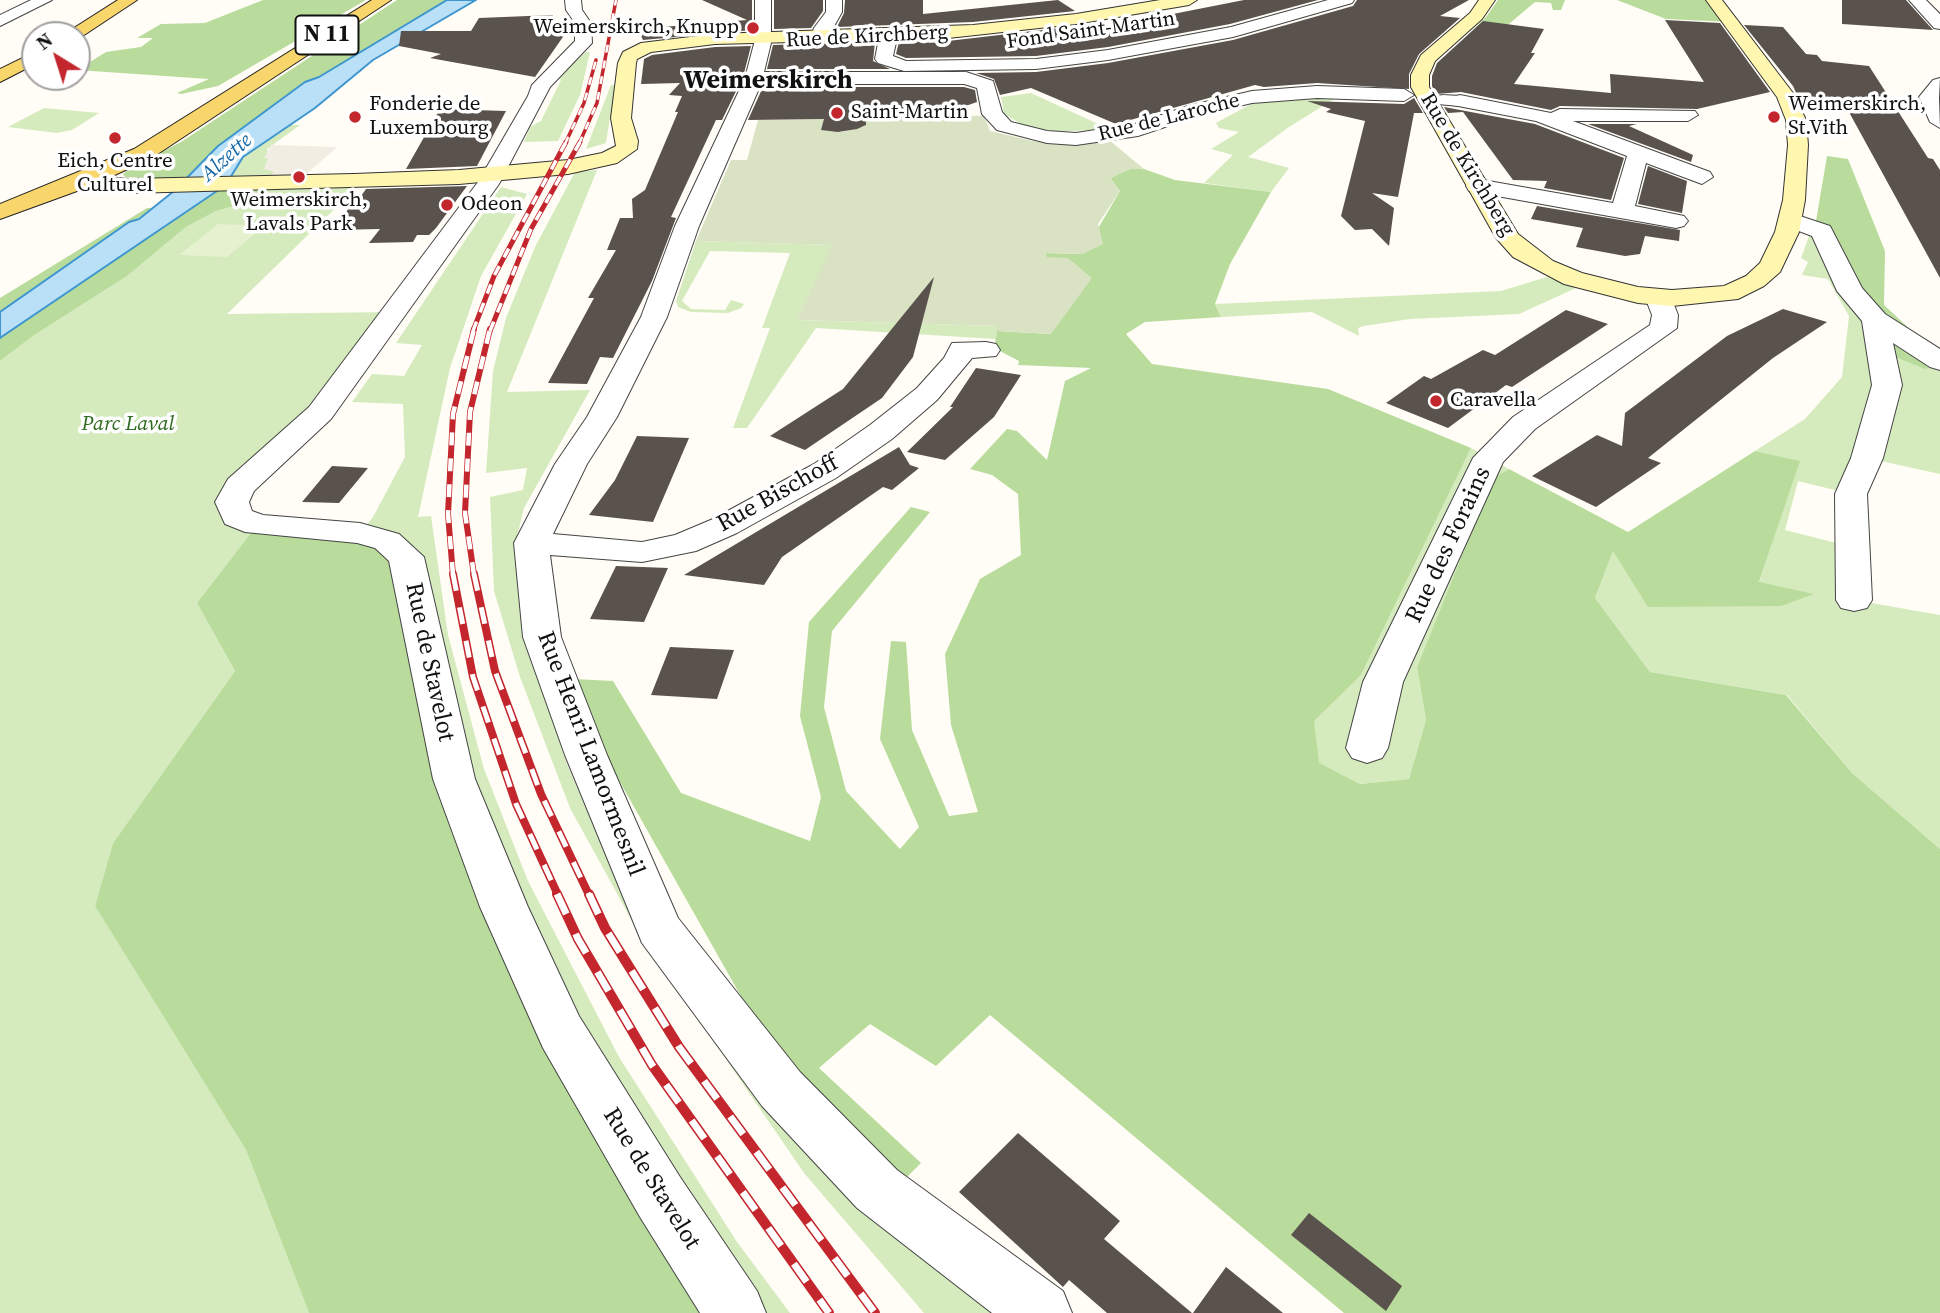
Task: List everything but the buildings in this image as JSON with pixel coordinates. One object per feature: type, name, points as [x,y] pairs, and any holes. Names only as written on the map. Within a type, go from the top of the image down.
[{"type":"main road","points":[[91,23],[129,0]]},
{"type":"main road","name":"N 11","points":[[0,212],[80,182],[165,141],[383,0]]},
{"type":"main road","name":"Rue de Kirchberg","points":[[495,173],[587,163],[626,149],[628,141],[621,118],[629,56],[635,51],[666,43],[760,52],[821,38],[972,30],[1076,19],[1189,0]]},
{"type":"main road","name":"Rue de Kirchberg","points":[[1486,0],[1476,16],[1427,59],[1420,75],[1420,87],[1446,105],[1477,186],[1508,238],[1522,253],[1544,267],[1604,289],[1658,297],[1704,297],[1729,293],[1755,281],[1771,267],[1791,220],[1798,145],[1796,120],[1786,97],[1714,0]]},
{"type":"main road","name":"Rue de Kirchberg","points":[[821,38],[887,46],[972,30]]},
{"type":"main road","points":[[0,76],[21,65]]},
{"type":"main road","points":[[80,182],[140,186],[495,173]]},
{"type":"street","points":[[0,21],[44,0]]},
{"type":"street","name":"Rue de Stavelot","points":[[573,0],[574,10],[583,23],[583,43],[541,85],[538,96],[495,173],[320,413],[240,486],[232,502],[237,517],[257,525],[360,533],[387,541],[406,557],[454,779],[504,907],[561,1032],[660,1197],[735,1313]]},
{"type":"street","points":[[531,543],[571,464],[602,417],[654,317],[687,226],[760,52],[763,0]]},
{"type":"street","points":[[821,38],[822,28],[834,12],[834,0]]},
{"type":"street","name":"Fond Saint-Martin","points":[[887,46],[884,59],[904,66],[1036,64],[1108,55],[1221,34],[1346,0]]},
{"type":"street","points":[[1917,0],[1940,24]]},
{"type":"street","name":"Fond Saint-Martin","points":[[861,54],[887,46]]},
{"type":"street","points":[[760,52],[837,53]]},
{"type":"street","name":"Rue de Laroche","points":[[760,52],[966,78],[986,85],[992,114],[1004,126],[1047,137],[1076,139],[1138,130],[1195,110],[1252,97],[1317,92],[1404,95]]},
{"type":"street","points":[[1938,115],[1929,97],[1940,83]]},
{"type":"street","points":[[1446,105],[1542,116],[1588,113],[1688,115]]},
{"type":"street","points":[[1446,105],[1542,116],[1702,177]]},
{"type":"street","points":[[1622,211],[1639,152]]},
{"type":"street","points":[[1477,186],[1676,221]]},
{"type":"street","points":[[1791,220],[1822,231],[1850,291],[1875,320],[1940,361]]},
{"type":"street","name":"Rue des Forains","points":[[1367,748],[1383,682],[1489,458],[1524,423],[1662,328],[1665,315],[1658,297]]},
{"type":"street","points":[[1854,600],[1851,494],[1867,458],[1887,385],[1875,320]]},
{"type":"street","name":"Rue Bischoff","points":[[531,543],[642,552],[684,544],[725,526],[825,471],[881,432],[927,394],[957,361],[962,349],[986,350]]},
{"type":"street","name":"Rue Henri Lamormesnil","points":[[531,543],[542,637],[586,755],[659,929],[781,1089],[877,1189],[1041,1313]]},
{"type":"green space","points":[[263,0],[366,0],[218,86],[181,94],[177,93],[209,79],[91,71],[91,61],[106,52],[141,47],[153,38],[137,38],[161,24],[205,23]]},
{"type":"green space","points":[[397,0],[447,0],[319,77],[305,82],[218,146],[187,179],[125,177],[123,174],[181,142]]},
{"type":"green space","points":[[1498,0],[1565,0],[1561,10],[1553,10],[1551,3],[1535,2],[1497,34],[1449,54],[1486,17]]},
{"type":"green space","points":[[1617,0],[1714,0],[1731,22],[1666,19]]},
{"type":"green space","points":[[586,52],[590,52],[580,95],[558,141],[524,142],[530,127],[541,121],[561,80],[558,76]]},
{"type":"green space","points":[[611,85],[615,85],[606,143],[586,149]]},
{"type":"green space","points":[[1031,93],[1109,129],[1056,132],[1025,126],[1004,114],[1001,97]]},
{"type":"green space","points":[[1339,96],[1248,157],[1289,168],[1271,192],[1204,183],[1233,155],[1211,149],[1239,132],[1219,128],[1216,123],[1253,103]]},
{"type":"green space","points":[[44,108],[99,113],[72,130],[57,133],[8,127]]},
{"type":"green space","points":[[926,115],[984,116],[990,131],[1033,141],[1073,143],[1109,140],[1144,169],[1130,169],[1110,178],[1120,191],[1098,224],[1103,244],[1083,254],[1046,253],[1046,257],[1068,258],[1092,278],[1051,334],[997,331],[997,326],[797,320],[832,245],[696,241],[731,160],[747,160],[758,120],[828,119],[831,130],[842,132],[865,126],[861,118],[924,119]]},
{"type":"green space","points":[[289,125],[300,125],[267,149],[275,172],[269,178],[230,178],[243,157]]},
{"type":"green space","points":[[1827,156],[1848,159],[1885,251],[1884,305],[1914,333],[1935,366],[1925,369],[1893,356],[1896,333],[1815,227]]},
{"type":"green space","points":[[1130,169],[1144,169],[1175,180],[1271,192],[1230,264],[1215,304],[1221,317],[1145,322],[1126,334],[1152,364],[1328,389],[1471,448],[1361,675],[1314,721],[1319,763],[1360,784],[1409,779],[1426,720],[1417,667],[1493,478],[1509,469],[1628,532],[1755,451],[1800,461],[1759,582],[1814,594],[1781,606],[1648,607],[1613,551],[1595,598],[1650,672],[1786,695],[1852,773],[1940,849],[1940,1313],[1344,1313],[990,1015],[936,1066],[870,1024],[819,1068],[921,1163],[902,1182],[791,1085],[603,752],[574,679],[613,681],[681,793],[810,841],[821,797],[800,716],[809,622],[911,507],[930,512],[832,631],[824,707],[846,791],[900,849],[919,827],[880,739],[891,641],[906,642],[912,730],[949,816],[978,812],[951,725],[945,654],[980,579],[1021,555],[1018,494],[992,475],[970,469],[1007,429],[1017,431],[1047,460],[1065,381],[1091,368],[1018,365],[1019,361],[998,350],[995,344],[997,331],[1051,334],[1046,253],[1083,254],[1120,191],[1110,178]]},
{"type":"green space","points":[[597,170],[507,392],[590,390],[524,508],[514,549],[531,641],[565,759],[636,928],[570,808],[520,677],[494,591],[490,497],[523,490],[527,468],[486,473],[493,371],[506,318],[535,247],[575,172]]},
{"type":"green space","name":"Parc Laval","points":[[358,186],[227,314],[395,312],[241,486],[257,525],[197,603],[235,671],[113,843],[95,906],[246,1150],[309,1313],[0,1313],[0,361],[33,336],[127,276],[186,227],[216,211],[252,201],[266,190]]},
{"type":"green space","points":[[501,187],[527,194],[481,276],[450,368],[418,517],[431,516],[448,635],[484,769],[528,881],[619,1057],[737,1242],[790,1313],[735,1313],[561,1032],[360,533],[373,517],[405,457],[403,404],[352,402],[372,374],[404,376],[422,345],[396,343]]},
{"type":"green space","points":[[266,190],[252,201],[216,211],[186,227],[127,276],[33,336],[0,361],[0,338],[183,211],[217,191]]},
{"type":"green space","points":[[147,208],[153,208],[0,312],[0,298]]},
{"type":"green space","points":[[218,224],[264,226],[227,257],[179,255]]},
{"type":"green space","points":[[1811,231],[1840,283],[1940,361],[1940,474],[1867,458],[1851,494],[1798,481],[1785,530],[1852,547],[1854,600],[1940,615],[1940,849],[1852,773],[1787,695],[1650,672],[1595,598],[1613,550],[1759,583],[1799,461],[1755,451],[1805,419],[1842,377],[1849,316],[1828,279],[1802,275],[1808,262],[1801,258]]},
{"type":"green space","points":[[696,241],[833,245],[797,320],[998,326],[996,339],[816,328],[747,428],[733,428],[770,328],[762,328],[790,253],[710,251],[682,301],[691,309],[725,310],[731,300],[744,304],[728,313],[691,312],[678,307],[676,301]]},
{"type":"green space","points":[[1547,277],[1576,288],[1519,314],[1410,319],[1358,328],[1359,336],[1312,312],[1221,317],[1215,304],[1501,291]]},
{"type":"green space","points":[[1471,448],[1509,469],[1493,478],[1417,667],[1426,720],[1409,779],[1360,784],[1318,763],[1313,721],[1361,675]]},
{"type":"green space","points":[[257,525],[387,541],[454,779],[735,1313],[309,1313],[246,1150],[95,906],[113,843],[235,671],[197,603]]},
{"type":"green space","points":[[636,928],[767,1098],[1010,1313],[924,1313],[804,1173]]},
{"type":"shaded area","points":[[271,145],[337,147],[304,176],[269,178],[274,172],[264,169],[268,158],[264,158]]},
{"type":"water","name":"Alzette","points":[[447,0],[476,0],[373,60],[315,108],[243,157],[230,178],[217,191],[0,338],[0,312],[129,222],[139,219],[174,191],[218,146],[305,82],[319,77]]},
{"type":"railway","points":[[579,143],[597,103],[616,0]]},
{"type":"railway","points":[[565,143],[584,103],[596,60]]},
{"type":"railway","points":[[473,331],[494,276],[565,143]]},
{"type":"railway","points":[[490,331],[531,229],[579,143]]},
{"type":"railway","points":[[453,575],[448,514],[453,414],[474,329]]},
{"type":"railway","points":[[474,575],[465,513],[470,412],[490,329]]},
{"type":"railway","points":[[453,574],[473,677],[516,804],[558,895]]},
{"type":"railway","points":[[474,574],[495,671],[541,794],[589,895]]},
{"type":"railway","points":[[557,894],[578,939],[652,1065],[829,1313]]},
{"type":"railway","points":[[589,894],[605,928],[679,1047],[875,1313]]},
{"type":"place","name":"Weimerskirch, Knupp","points":[[753,28]]},
{"type":"place","name":"Saint-Martin","points":[[837,113]]},
{"type":"place","name":"Fonderie de Luxembourg","points":[[355,117]]},
{"type":"place","name":"Weimerskirch, St.Vith","points":[[1774,117]]},
{"type":"place","name":"Eich, Centre Culturel","points":[[115,138]]},
{"type":"place","name":"Weimerskirch, Lavals Park","points":[[299,177]]},
{"type":"place","name":"Odeon","points":[[447,205]]},
{"type":"place","name":"Caravella","points":[[1436,401]]},
{"type":"district","name":"Weimerskirch","points":[[768,81]]}]
